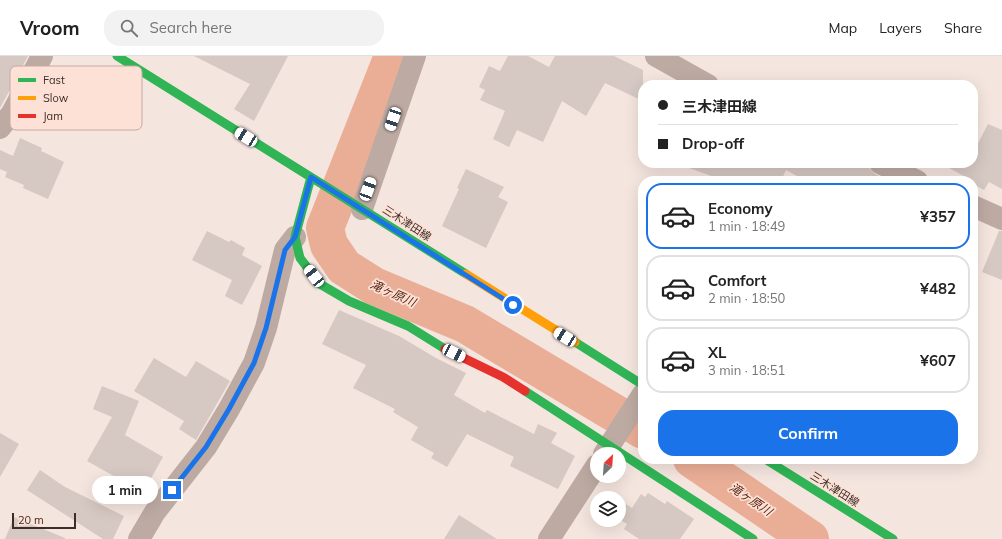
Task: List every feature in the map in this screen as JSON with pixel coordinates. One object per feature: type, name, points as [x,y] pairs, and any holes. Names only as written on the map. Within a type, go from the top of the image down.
[{"type":"main road","name":"三木津田線","points":[[117,56],[133,66]]},
{"type":"main road","name":"三木津田線","points":[[142,72],[359,207],[474,281],[638,390]]},
{"type":"main road","points":[[311,177],[295,237],[300,258],[320,284],[350,301],[408,326],[442,347],[503,377],[600,447]]},
{"type":"main road","points":[[626,463],[753,539]]},
{"type":"main road","name":"三木津田線","points":[[773,464],[892,539]]},
{"type":"street","points":[[37,66],[42,56]]},
{"type":"street","points":[[359,207],[415,56]]},
{"type":"street","points":[[656,56],[699,80]]},
{"type":"street","points":[[0,128],[10,116]]},
{"type":"street","points":[[890,168],[907,176]]},
{"type":"street","points":[[978,208],[1002,218]]},
{"type":"street","points":[[139,539],[155,512],[206,447],[254,363],[266,328],[285,250],[295,237]]},
{"type":"street","points":[[608,447],[638,399]]},
{"type":"street","points":[[549,539],[590,476]]},
{"type":"building","points":[[0,56],[28,56],[23,66],[10,66],[10,89],[0,108]]},
{"type":"building","points":[[194,56],[288,56],[254,121],[234,109],[250,84]]},
{"type":"building","points":[[508,56],[528,56],[549,67],[555,56],[614,56],[643,70],[643,80],[638,80],[638,99],[605,83],[586,116],[562,101],[543,142],[517,130],[509,147],[493,139],[505,111],[480,100],[485,90],[479,87],[489,66],[500,71]]},
{"type":"building","points":[[988,124],[1002,130],[1002,189],[989,182],[984,190],[978,187],[978,176],[964,176],[949,168],[978,168],[978,143]]},
{"type":"building","points":[[20,138],[42,148],[41,151],[64,162],[48,199],[23,188],[24,185],[5,177],[7,172],[0,169],[0,150],[13,156]]},
{"type":"building","points":[[689,168],[869,168],[879,176],[797,176],[786,170],[783,176],[711,176]]},
{"type":"building","points":[[466,169],[504,187],[498,197],[508,202],[486,248],[442,226],[459,189],[457,188]]},
{"type":"building","points":[[207,231],[229,242],[231,240],[245,248],[242,255],[262,266],[242,305],[225,296],[232,280],[192,260]]},
{"type":"building","points":[[999,231],[1002,231],[1002,280],[982,272]]},
{"type":"building","points":[[339,310],[399,336],[436,358],[466,373],[454,395],[485,413],[487,410],[534,434],[538,424],[557,433],[551,443],[575,456],[558,489],[510,466],[514,457],[467,434],[447,467],[431,458],[434,453],[411,440],[418,427],[393,412],[395,409],[353,388],[366,365],[322,344]]},
{"type":"building","points":[[154,358],[186,377],[196,361],[230,381],[196,440],[179,429],[184,421],[134,391]]},
{"type":"building","points":[[102,386],[139,401],[125,435],[163,457],[145,489],[139,486],[137,489],[87,461],[112,417],[93,409]]},
{"type":"building","points":[[0,433],[19,444],[0,477]]},
{"type":"building","points":[[40,470],[65,487],[124,516],[113,539],[103,539],[27,490]]},
{"type":"building","points":[[648,493],[665,504],[667,501],[694,519],[680,539],[639,539],[624,529],[627,524],[626,504],[632,508],[641,494],[645,497]]},
{"type":"building","points":[[459,515],[497,539],[444,539]]},
{"type":"building","points":[[14,517],[65,538],[65,539],[5,539]]},
{"type":"waterway","name":"滝ヶ原川","points":[[393,56],[325,228],[329,245],[344,267],[374,286],[465,324],[638,427]]},
{"type":"waterway","name":"滝ヶ原川","points":[[699,464],[810,539]]},
{"type":"traffic: fast","points":[[117,56],[133,66]]},
{"type":"traffic: fast","points":[[142,72],[466,274]]},
{"type":"traffic: fast","points":[[311,177],[295,237],[300,258],[320,284],[349,301],[408,326],[445,349]]},
{"type":"traffic: fast","points":[[575,342],[638,382]]},
{"type":"traffic: fast","points":[[525,391],[753,539]]},
{"type":"traffic: fast","points":[[773,464],[893,539]]},
{"type":"traffic: slow","points":[[466,274],[575,342]]},
{"type":"traffic: jam","points":[[445,349],[503,377],[525,391]]},
{"type":"route","points":[[172,490],[206,447],[254,363],[266,328],[285,250],[295,237],[311,177],[513,305]]}]
